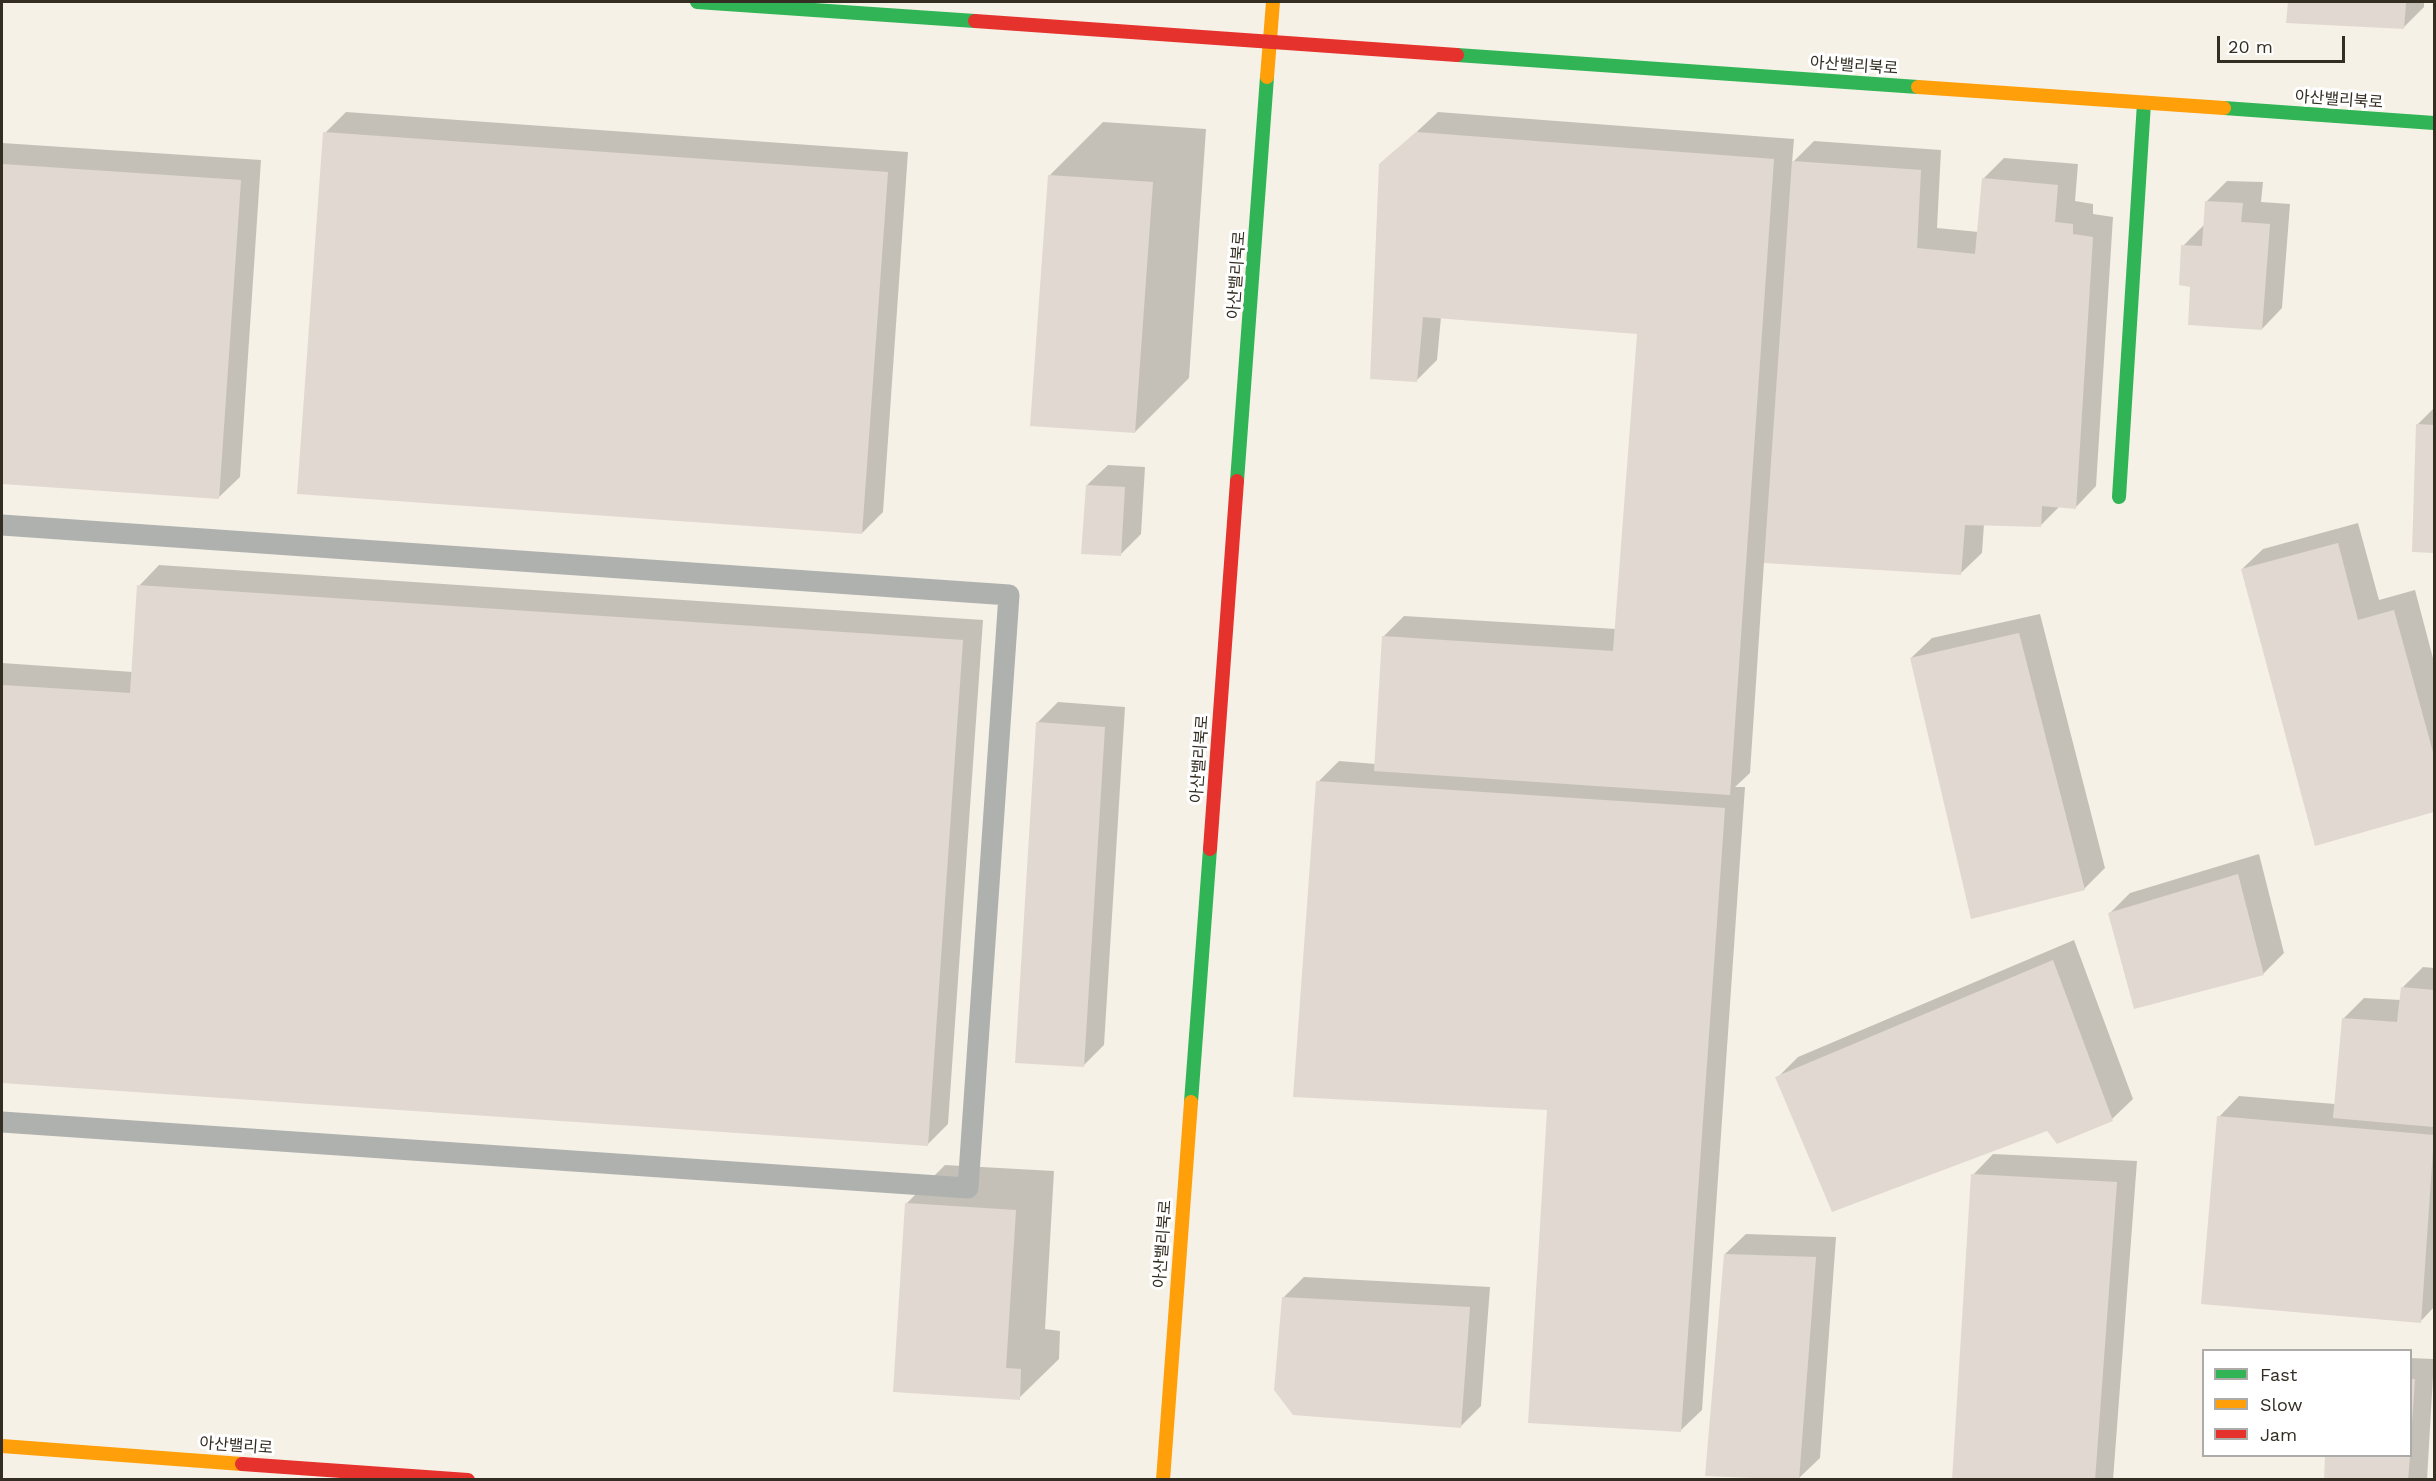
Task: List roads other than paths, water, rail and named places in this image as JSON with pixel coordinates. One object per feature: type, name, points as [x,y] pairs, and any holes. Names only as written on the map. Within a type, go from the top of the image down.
[{"type":"street","points":[[697,2],[1271,42]]},
{"type":"street","name":"아산밸리북로","points":[[1163,1479],[1273,2]]},
{"type":"street","name":"아산밸리북로","points":[[1271,42],[2434,123]]},
{"type":"street","points":[[2119,498],[2144,103]]},
{"type":"street","name":"아산밸리로","points":[[2,1446],[468,1479]]},
{"type":"lane","points":[[2,525],[1009,595],[968,1188],[2,1122]]}]
